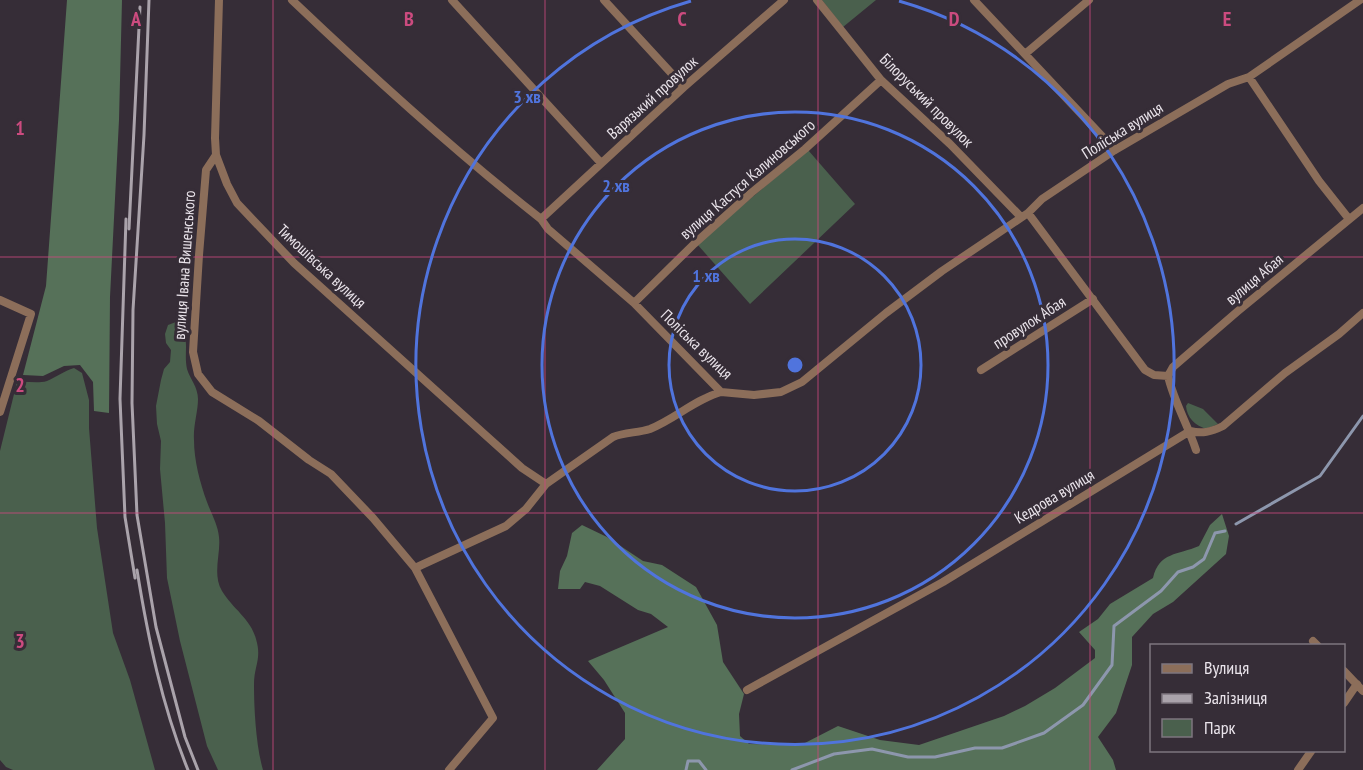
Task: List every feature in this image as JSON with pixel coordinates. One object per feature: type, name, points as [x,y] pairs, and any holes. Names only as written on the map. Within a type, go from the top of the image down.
[{"type":"street","name":"Тимошівська вулиця","points":[[219,0],[216,155],[237,203],[294,263],[522,468],[546,484]]},
{"type":"street","name":"Поліська вулиця","points":[[292,0],[455,148],[541,219],[548,229],[634,303],[721,392],[754,395],[781,392],[802,382],[885,313],[1024,215],[1042,199],[1114,150],[1228,84],[1249,77],[1360,0]]},
{"type":"street","points":[[452,0],[601,163]]},
{"type":"street","points":[[604,0],[684,87]]},
{"type":"street","name":"Варязький провулок","points":[[541,219],[684,87],[784,0]]},
{"type":"street","name":"Білоруський провулок","points":[[817,0],[881,80],[1024,215],[1093,299],[1145,370],[1154,375],[1168,376]]},
{"type":"street","points":[[974,0],[1114,150]]},
{"type":"street","points":[[1025,54],[1089,0]]},
{"type":"street","points":[[1249,77],[1260,97],[1319,181],[1349,219]]},
{"type":"street","name":"вулиця Кастуся Калиновського","points":[[634,303],[694,244],[881,80]]},
{"type":"street","name":"вулиця Івана Вишенського","points":[[216,155],[206,170],[199,255],[193,352],[198,374],[212,392],[259,421],[331,474],[374,518],[415,568],[493,718],[449,770]]},
{"type":"street","name":"вулиця Абая","points":[[1168,376],[1173,368],[1238,311],[1363,208]]},
{"type":"street","name":"провулок Абая","points":[[981,370],[1093,299]]},
{"type":"street","points":[[0,300],[31,314],[0,412]]},
{"type":"street","name":"Кедрова вулиця","points":[[747,690],[943,582],[1190,431],[1206,432],[1222,426],[1285,373],[1339,334],[1363,313]]},
{"type":"street","points":[[1168,376],[1196,450]]},
{"type":"street","points":[[415,568],[506,526],[526,509],[546,484],[613,437],[649,429],[694,403],[721,392]]},
{"type":"street","points":[[1345,672],[1360,687],[1345,702]]},
{"type":"street","points":[[1298,770],[1311,752]]},
{"type":"green space","points":[[67,0],[122,0],[119,120],[110,297],[109,413],[94,411],[93,382],[80,365],[64,366],[43,376],[23,375],[46,286]]},
{"type":"green space","points":[[822,0],[876,0],[843,27]]},
{"type":"green space","points":[[808,150],[855,204],[750,304],[697,244]]},
{"type":"green space","points":[[176,322],[184,334],[187,369],[198,395],[194,435],[195,455],[202,487],[218,533],[219,584],[226,597],[250,625],[258,646],[254,678],[254,705],[263,770],[218,770],[207,746],[180,641],[167,578],[160,469],[161,441],[156,406],[164,369],[170,362],[171,350],[166,343],[165,334],[168,325]]},
{"type":"green space","points":[[74,368],[82,373],[89,400],[97,528],[113,633],[130,680],[155,770],[13,770],[6,767],[0,760],[0,451],[17,382],[47,381]]},
{"type":"green space","points":[[1188,403],[1203,409],[1218,424],[1206,429],[1195,423],[1188,414],[1186,406]]},
{"type":"green space","points":[[1222,514],[1229,536],[1226,554],[1173,602],[1153,614],[1132,637],[1132,665],[1116,713],[1098,737],[1113,760],[1116,770],[597,770],[625,739],[625,713],[604,680],[588,661],[668,627],[651,614],[638,610],[600,586],[585,582],[580,589],[558,589],[560,571],[567,556],[572,533],[582,525],[607,537],[643,561],[662,565],[696,587],[717,625],[723,662],[744,694],[739,714],[740,736],[749,744],[801,745],[838,726],[880,740],[919,745],[1004,716],[1025,706],[1055,688],[1095,658],[1095,650],[1079,632],[1098,619],[1110,604],[1153,578],[1160,563],[1165,559],[1199,546],[1210,525]]},
{"type":"waterway","points":[[1236,524],[1320,476],[1363,416]]},
{"type":"waterway","points":[[792,770],[834,754],[872,749],[908,757],[935,757],[975,748],[1002,748],[1044,733],[1083,705],[1112,665],[1114,626],[1161,591],[1178,572],[1193,567],[1204,559],[1215,533],[1225,531]]},
{"type":"waterway","points":[[686,770],[688,761],[699,761],[706,770]]},
{"type":"railway","points":[[149,0],[144,135],[133,310],[132,403],[137,515],[156,627],[185,737],[198,770]]},
{"type":"railway","points":[[129,229],[140,7]]},
{"type":"railway","points":[[126,219],[120,399],[125,517],[135,578]]},
{"type":"railway","points":[[137,570],[157,672],[188,770]]}]
